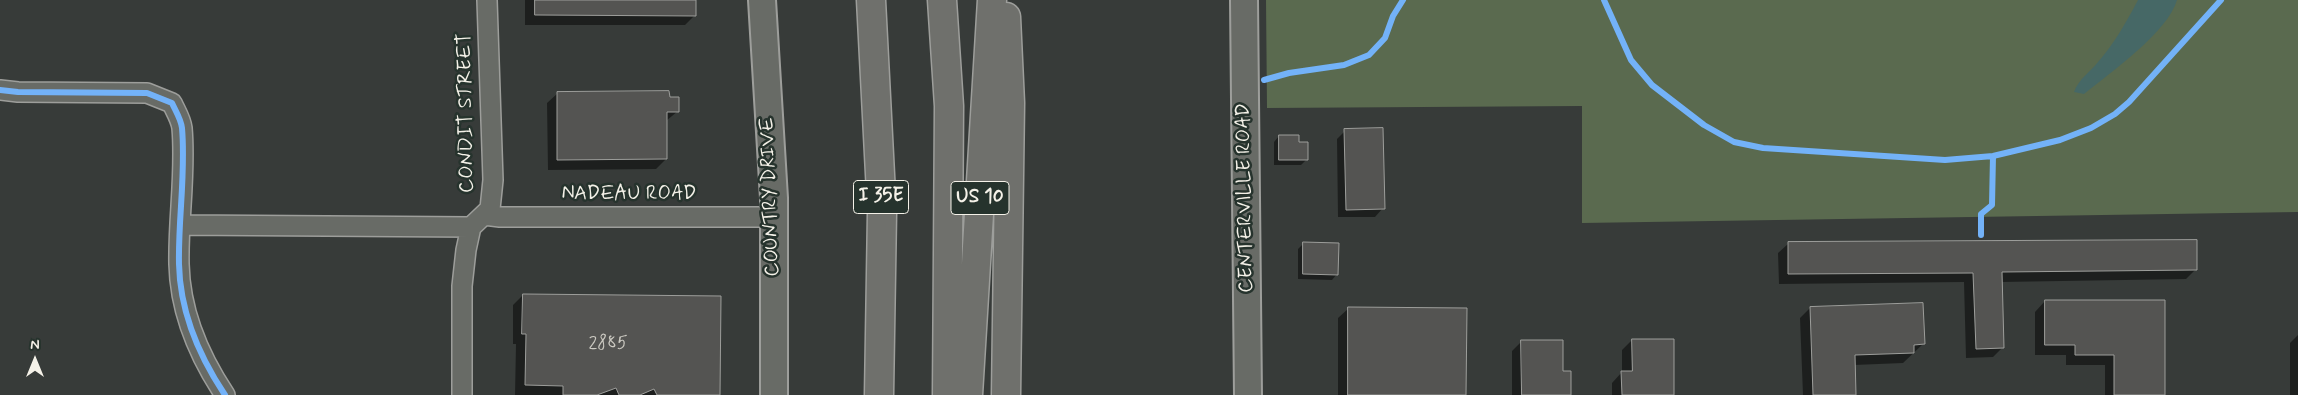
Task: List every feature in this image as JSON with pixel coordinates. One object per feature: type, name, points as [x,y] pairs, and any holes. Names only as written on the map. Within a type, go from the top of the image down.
[{"type":"highway","name":"I 35E","points":[[871,0],[882,214],[879,395]]},
{"type":"highway","points":[[942,0],[949,106],[947,395]]},
{"type":"highway","name":"US 10","points":[[968,395],[992,0]]},
{"type":"highway","points":[[1006,0],[1010,112],[1006,395]]},
{"type":"street","name":"CONDIT STREET","points":[[462,395],[462,286],[477,221],[490,209],[493,180],[487,0]]},
{"type":"street","name":"COUNTRY DRIVE","points":[[762,0],[774,217],[774,395]]},
{"type":"street","name":"CENTERVILLE ROAD","points":[[1244,0],[1248,395]]},
{"type":"street","points":[[0,90],[18,92],[147,93],[172,103],[182,126],[179,264],[181,294],[189,324],[200,352],[226,395]]},
{"type":"street","name":"NADEAU ROAD","points":[[181,226],[477,221],[500,217],[774,217]]},
{"type":"green space","points":[[1266,0],[2298,0],[2298,212],[1582,223],[1582,106],[1267,108]]},
{"type":"water","points":[[2138,0],[2177,0],[2172,12],[2162,25],[2137,51],[2084,94],[2074,92],[2081,80],[2115,40]]},
{"type":"building","points":[[535,0],[696,0],[696,16],[535,15]]},
{"type":"building","points":[[669,91],[670,97],[679,97],[679,112],[667,112],[667,159],[557,160],[557,92]]},
{"type":"building","points":[[1383,128],[1385,209],[1346,210],[1344,129]]},
{"type":"building","points":[[1279,135],[1299,135],[1299,142],[1308,142],[1308,160],[1279,160]]},
{"type":"building","points":[[2197,240],[2197,270],[2002,272],[2004,348],[1976,349],[1973,273],[1788,274],[1788,242]]},
{"type":"building","points":[[1303,242],[1339,243],[1338,275],[1303,274]]},
{"type":"building","points":[[523,294],[721,296],[720,395],[657,395],[654,389],[640,395],[619,395],[616,388],[597,395],[563,395],[563,386],[525,385],[526,334],[522,334]]},
{"type":"building","points":[[2045,300],[2165,300],[2165,395],[2114,395],[2114,355],[2075,355],[2075,345],[2045,345]]},
{"type":"building","points":[[1923,303],[1925,344],[1914,345],[1914,353],[1855,355],[1856,395],[1813,395],[1810,307]]},
{"type":"building","points":[[1348,307],[1467,308],[1466,395],[1348,395]]},
{"type":"building","points":[[1632,339],[1674,339],[1674,395],[1622,395],[1621,371],[1632,371]]},
{"type":"building","points":[[1521,340],[1563,340],[1563,371],[1571,371],[1571,395],[1522,395]]},
{"type":"cycle path","points":[[1264,80],[1289,73],[1344,65],[1369,55],[1385,38],[1393,16],[1403,0]]},
{"type":"cycle path","points":[[1604,0],[1631,60],[1652,85],[1704,125],[1734,142],[1763,148],[1945,160],[1993,156],[2060,140],[2091,128],[2115,114],[2129,102],[2221,0]]},
{"type":"cycle path","points":[[0,90],[18,92],[147,93],[172,103],[181,125],[183,145],[179,264],[183,299],[199,349],[225,395]]},
{"type":"cycle path","points":[[1981,235],[1981,214],[1992,205],[1993,156]]}]
